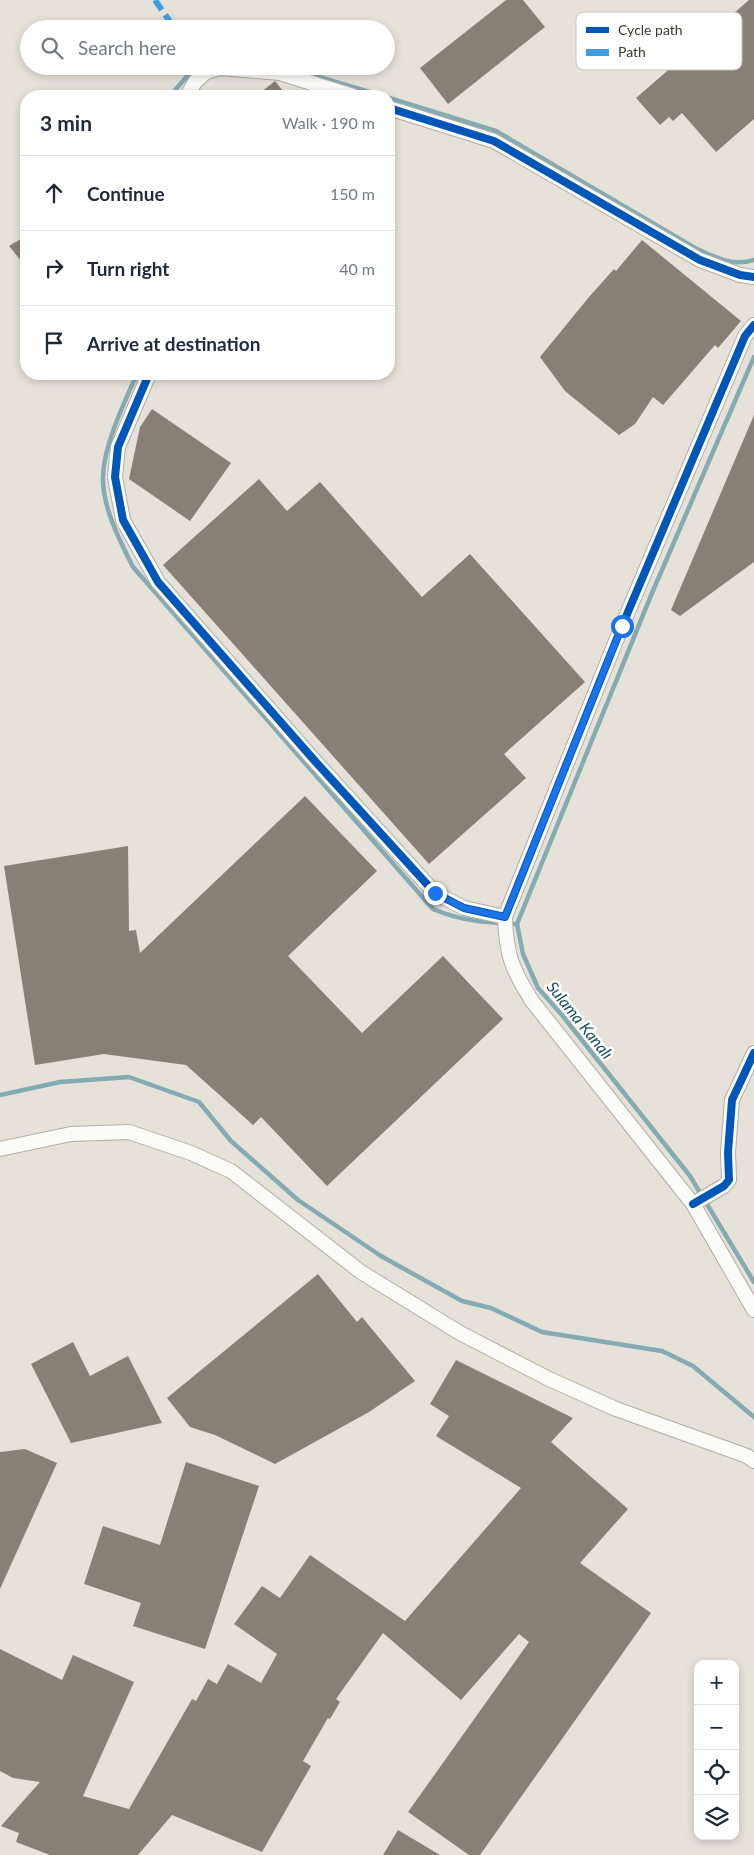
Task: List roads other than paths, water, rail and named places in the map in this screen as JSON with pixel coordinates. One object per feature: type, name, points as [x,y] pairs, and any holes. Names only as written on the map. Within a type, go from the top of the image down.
[{"type":"street","points":[[190,90],[195,82],[203,75]]},
{"type":"street","points":[[286,75],[334,90]]},
{"type":"street","points":[[395,110],[494,141],[700,260],[740,275],[754,277]]},
{"type":"street","points":[[754,325],[745,336],[622,626],[505,917],[506,943],[514,972],[532,1000],[693,1204],[754,1310]]},
{"type":"street","points":[[146,380],[118,447],[115,477],[123,520],[158,582],[314,760],[435,893],[464,908],[505,917]]},
{"type":"street","points":[[693,1204],[724,1186],[729,1180],[728,1152],[732,1100],[754,1053]]},
{"type":"street","points":[[0,1149],[71,1134],[129,1132],[191,1153],[231,1171],[361,1272],[460,1333],[549,1379],[616,1409],[747,1456],[754,1461]]},
{"type":"waterway","points":[[176,90],[188,75]]},
{"type":"waterway","points":[[312,75],[363,90]]},
{"type":"waterway","points":[[395,100],[496,131],[695,248],[717,258],[731,262],[754,260]]},
{"type":"waterway","name":"Sulama Kanalı","points":[[754,357],[652,593],[517,924],[523,954],[538,988],[562,1015],[690,1176],[754,1282]]},
{"type":"waterway","points":[[134,380],[111,438],[103,476],[105,500],[118,535],[133,567],[433,909],[474,921],[517,924]]},
{"type":"waterway","points":[[0,1095],[60,1082],[129,1077],[199,1102],[231,1141],[298,1200],[381,1256],[462,1301],[491,1308],[542,1332],[662,1351],[693,1366],[754,1417]]}]
